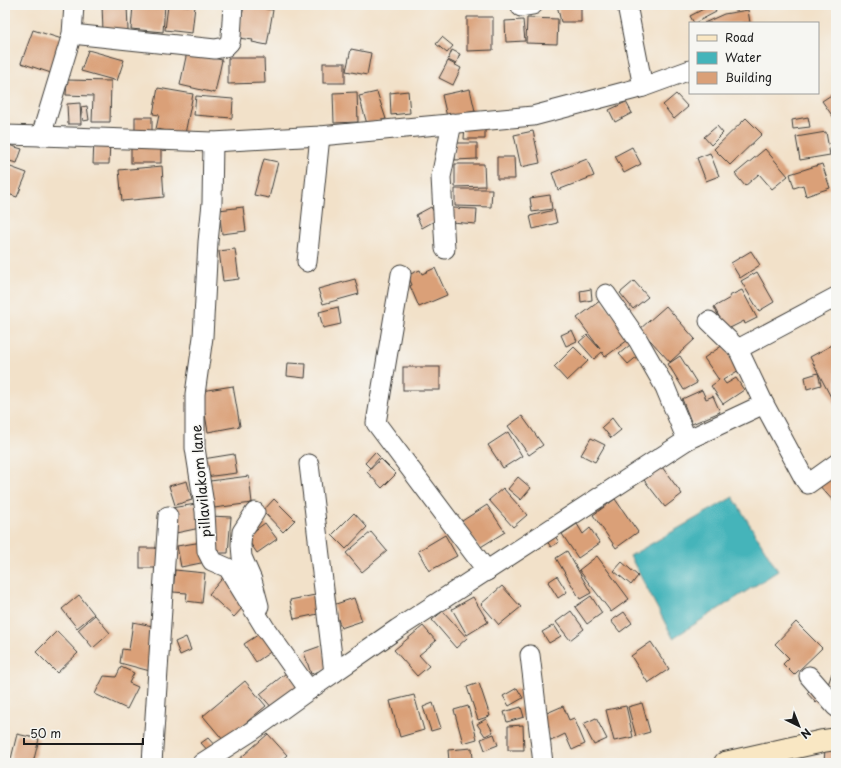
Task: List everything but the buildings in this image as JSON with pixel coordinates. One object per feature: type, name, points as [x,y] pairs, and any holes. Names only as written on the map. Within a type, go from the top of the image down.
[{"type":"main road","points":[[725,763],[836,739]]},
{"type":"street","points":[[41,136],[72,34],[74,5]]},
{"type":"street","points":[[72,34],[215,49],[225,47],[230,42],[233,5]]},
{"type":"street","points":[[627,5],[643,87]]},
{"type":"street","points":[[5,135],[214,142],[320,136],[533,116],[643,87],[689,70]]},
{"type":"street","points":[[445,249],[441,177],[452,123]]},
{"type":"street","points":[[307,262],[320,136]]},
{"type":"street","name":"pillavilakom lane","points":[[214,142],[212,203],[208,242],[203,337],[195,394],[195,448],[205,511],[207,551],[212,561],[228,568],[265,628],[308,690]]},
{"type":"street","points":[[401,274],[376,423],[487,570]]},
{"type":"street","points":[[606,294],[638,340],[665,387],[686,440]]},
{"type":"street","points":[[738,349],[836,297]]},
{"type":"street","points":[[709,321],[738,349],[764,404],[808,484],[836,464]]},
{"type":"street","points":[[202,763],[252,731],[308,690],[397,629],[686,440],[764,404]]},
{"type":"street","points":[[309,464],[334,673]]},
{"type":"street","points":[[255,512],[242,532],[240,545],[242,557],[252,580],[265,628]]},
{"type":"street","points":[[152,763],[168,516]]},
{"type":"street","points":[[530,655],[543,763]]},
{"type":"street","points":[[809,676],[836,707]]},
{"type":"water","points":[[733,497],[778,571],[673,638],[630,556]]}]
